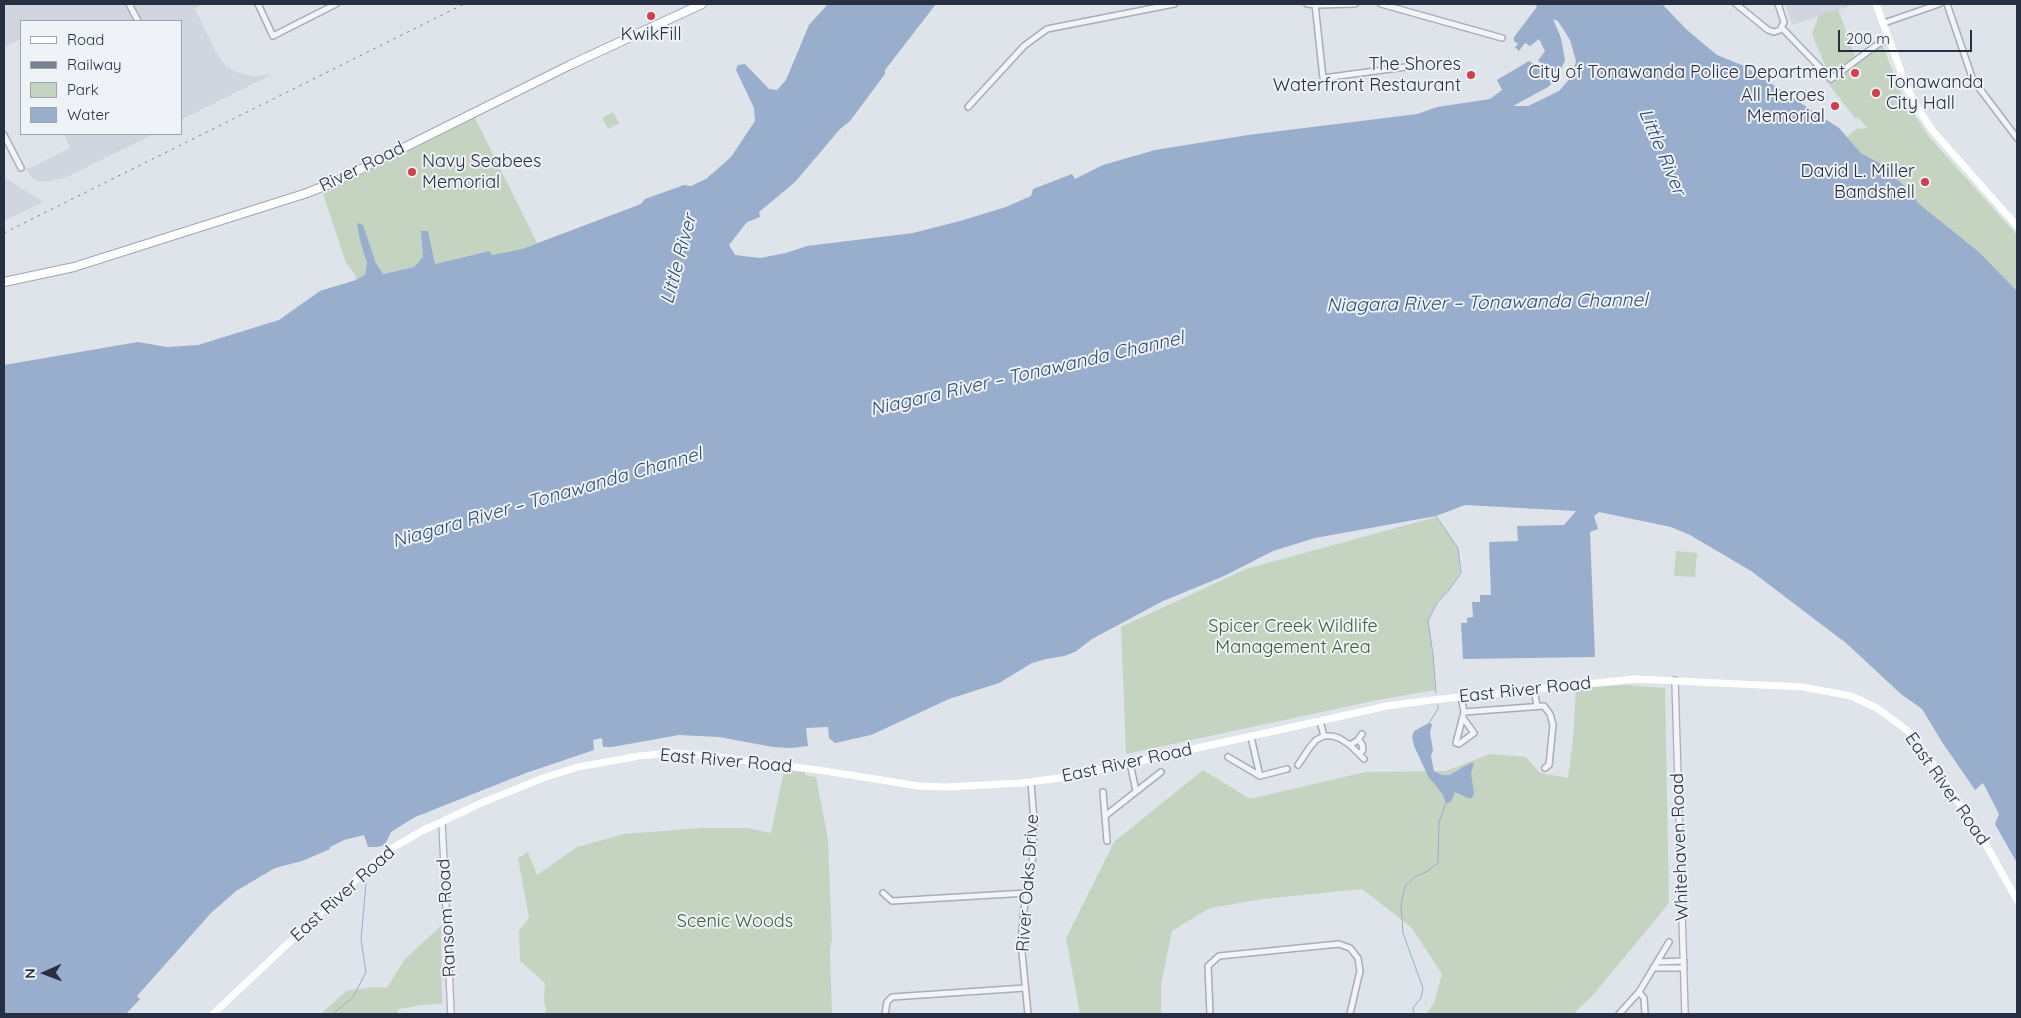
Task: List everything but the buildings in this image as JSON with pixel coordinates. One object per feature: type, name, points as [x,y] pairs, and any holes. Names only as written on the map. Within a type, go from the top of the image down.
[{"type":"main road","name":"River Road","points":[[4,282],[74,267],[307,193],[352,174],[570,65],[702,4]]},
{"type":"main road","points":[[1876,5],[1907,88],[1920,112],[1933,131],[2017,226]]},
{"type":"main road","name":"East River Road","points":[[213,1014],[385,854],[410,838],[442,822],[523,786],[558,773],[618,759],[662,753],[711,756],[919,786],[951,787],[1031,782],[1130,763],[1394,705],[1635,679],[1789,686],[1832,691],[1859,699],[1885,713],[1908,731],[1928,757],[1980,834],[2017,900]]},
{"type":"street","points":[[130,4],[138,20]]},
{"type":"street","points":[[258,4],[273,36],[324,6],[336,4]]},
{"type":"street","points":[[968,107],[1024,46],[1047,29],[1174,4]]},
{"type":"street","points":[[1307,4],[1355,4]]},
{"type":"street","points":[[1381,4],[1502,38]]},
{"type":"street","points":[[1736,4],[1771,32],[1777,32],[1782,28],[1784,22],[1778,4]]},
{"type":"street","points":[[1884,23],[1939,4]]},
{"type":"street","points":[[1947,4],[1973,80],[2017,138]]},
{"type":"street","points":[[1316,5],[1323,78],[1413,66]]},
{"type":"street","points":[[1782,28],[1830,79],[1878,44],[1889,40]]},
{"type":"street","points":[[4,135],[21,168]]},
{"type":"street","name":"Whitehaven Road","points":[[1675,680],[1685,1014]]},
{"type":"street","points":[[1534,689],[1538,706]]},
{"type":"street","points":[[1461,697],[1464,712],[1456,743],[1459,744],[1474,732],[1463,718]]},
{"type":"street","points":[[1464,712],[1544,706],[1550,714],[1553,725],[1550,765],[1545,768]]},
{"type":"street","points":[[1320,721],[1324,736]]},
{"type":"street","points":[[1350,745],[1358,740],[1362,734]]},
{"type":"street","points":[[1298,765],[1316,740],[1324,736],[1332,736],[1350,745],[1364,759]]},
{"type":"street","points":[[1251,737],[1260,776]]},
{"type":"street","points":[[1358,740],[1362,744],[1363,750],[1359,754]]},
{"type":"street","points":[[1228,757],[1260,776],[1287,769]]},
{"type":"street","points":[[1130,763],[1136,791]]},
{"type":"street","points":[[1105,816],[1161,772]]},
{"type":"street","name":"River Oaks Drive","points":[[1028,1014],[1021,942],[1023,916],[1032,872],[1034,839],[1031,782]]},
{"type":"street","points":[[1103,792],[1106,841]]},
{"type":"street","name":"Ransom Road","points":[[442,822],[451,1014]]},
{"type":"street","points":[[883,893],[892,900],[1027,892]]},
{"type":"street","points":[[1620,1014],[1639,992],[1669,942]]},
{"type":"street","points":[[1210,1014],[1208,966],[1218,956],[1339,944],[1350,948],[1358,958],[1360,971],[1350,1014]]},
{"type":"street","points":[[1657,962],[1684,964]]},
{"type":"street","points":[[1653,968],[1684,964]]},
{"type":"street","points":[[886,1014],[887,1002],[892,997],[1025,988]]},
{"type":"street","points":[[1639,992],[1644,999],[1645,1014]]},
{"type":"shaded area","points":[[4,4],[199,4],[200,6],[195,9],[217,54],[226,66],[236,72],[252,76],[271,75],[182,120],[182,20],[20,20],[20,39],[4,47]]},
{"type":"shaded area","points":[[1785,4],[1856,4],[1792,25]]},
{"type":"shaded area","points":[[64,135],[152,135],[69,176],[47,182],[38,181],[31,177],[26,168],[30,168],[70,148]]},
{"type":"shaded area","points":[[4,177],[43,202],[4,221]]},
{"type":"green space","points":[[1838,9],[1856,59],[1880,39],[1903,97],[1929,137],[2017,235],[2017,291],[1979,252],[1918,203],[1911,192],[1881,164],[1861,153],[1847,137],[1856,129],[1867,128],[1858,117],[1856,119],[1820,73],[1827,70],[1812,34],[1819,15]]},
{"type":"green space","points":[[613,112],[619,123],[608,129],[602,118]]},
{"type":"green space","points":[[475,118],[537,243],[522,249],[491,255],[488,251],[435,264],[428,231],[421,231],[423,257],[414,267],[382,274],[358,223],[360,241],[367,263],[365,275],[356,280],[355,274],[346,263],[323,194]]},
{"type":"green space","name":"Spicer Creek Wildlife Management Area","points":[[1436,517],[1458,548],[1460,573],[1449,590],[1436,603],[1428,621],[1433,655],[1435,690],[1378,700],[1126,754],[1121,627],[1246,569]]},
{"type":"green space","points":[[1676,551],[1697,553],[1695,577],[1674,576]]},
{"type":"green space","points":[[1626,685],[1665,688],[1669,903],[1594,994],[1573,1014],[1426,1014],[1434,1003],[1442,974],[1411,927],[1362,889],[1263,899],[1210,908],[1172,931],[1161,984],[1161,1014],[1080,1014],[1066,938],[1114,842],[1203,770],[1250,799],[1365,772],[1446,771],[1490,754],[1526,757],[1540,773],[1568,778],[1573,740],[1576,688]]},
{"type":"green space","name":"Scenic Woods","points":[[784,770],[805,772],[805,775],[816,777],[828,839],[832,939],[830,949],[832,1014],[545,1014],[545,983],[520,961],[519,931],[529,918],[518,858],[528,852],[537,875],[577,847],[624,834],[701,828],[747,828],[771,833]]},
{"type":"green space","points":[[441,926],[442,1004],[399,1009],[397,1014],[321,1014],[346,991],[374,987],[387,988],[405,959]]},
{"type":"water","points":[[828,4],[936,4],[885,70],[885,74],[850,121],[840,129],[795,182],[759,212],[760,217],[747,222],[729,245],[735,255],[760,258],[786,253],[807,246],[913,233],[1006,207],[1031,196],[1033,189],[1072,174],[1075,179],[1103,165],[1155,150],[1248,135],[1417,114],[1437,107],[1490,99],[1502,90],[1497,80],[1529,61],[1555,78],[1548,87],[1513,106],[1528,106],[1559,91],[1572,76],[1576,61],[1570,40],[1558,21],[1553,19],[1561,38],[1565,60],[1559,74],[1538,61],[1545,51],[1539,39],[1530,46],[1525,43],[1519,51],[1515,47],[1518,44],[1514,41],[1514,37],[1537,7],[1535,4],[1662,4],[1687,30],[1717,55],[1744,66],[1839,128],[1861,153],[1881,164],[1911,192],[1918,203],[1979,252],[2017,291],[2017,863],[1995,824],[1999,814],[1983,783],[1975,790],[1922,709],[1901,694],[1846,643],[1751,571],[1690,535],[1671,527],[1599,512],[1594,516],[1598,529],[1590,532],[1595,657],[1463,659],[1461,623],[1467,623],[1467,618],[1473,617],[1472,602],[1480,602],[1480,595],[1491,595],[1489,542],[1518,541],[1517,526],[1564,525],[1576,511],[1465,505],[1436,516],[1315,538],[1273,551],[1224,576],[1163,601],[1092,639],[1075,652],[1032,663],[999,683],[949,699],[871,735],[835,743],[829,738],[828,727],[806,728],[808,746],[791,748],[773,747],[719,737],[679,735],[612,747],[603,747],[602,738],[593,740],[594,750],[526,773],[415,817],[391,832],[385,845],[368,847],[364,835],[344,840],[330,847],[330,849],[302,861],[275,868],[236,891],[211,913],[137,996],[140,999],[126,1014],[4,1014],[4,365],[138,342],[167,347],[198,345],[279,320],[320,291],[356,280],[365,275],[367,263],[357,223],[363,225],[376,263],[383,274],[414,267],[423,257],[421,231],[428,231],[435,264],[489,251],[492,255],[522,249],[641,204],[645,199],[684,185],[691,186],[706,179],[731,157],[755,121],[754,108],[736,70],[738,65],[745,64],[769,89],[777,90],[786,80],[809,25]]},
{"type":"water","points":[[1429,723],[1432,724],[1430,733],[1434,771],[1442,775],[1450,775],[1470,763],[1474,763],[1471,773],[1474,794],[1472,798],[1455,792],[1451,802],[1446,803],[1443,795],[1428,776],[1414,746],[1412,737],[1414,731]]},
{"type":"waterway","points":[[1436,516],[1458,548],[1461,573],[1437,603],[1428,621],[1436,693]]},
{"type":"waterway","points":[[1429,723],[1438,709],[1438,705]]},
{"type":"waterway","points":[[1414,1014],[1413,1008],[1421,998],[1423,988],[1403,933],[1401,905],[1405,886],[1416,876],[1426,872],[1438,863],[1439,822],[1446,803]]},
{"type":"waterway","points":[[333,1014],[353,997],[366,972],[361,940],[366,883]]},
{"type":"railway","points":[[4,233],[464,4]]},
{"type":"place","name":"KwikFill","points":[[651,16]]},
{"type":"place","name":"City of Tonawanda Police Department","points":[[1855,73]]},
{"type":"place","name":"The Shores Waterfront Restaurant","points":[[1471,75]]},
{"type":"place","name":"Tonawanda City Hall","points":[[1876,93]]},
{"type":"place","name":"All Heroes Memorial","points":[[1835,106]]},
{"type":"place","name":"Navy Seabees Memorial","points":[[412,172]]},
{"type":"place","name":"David L. Miller Bandshell","points":[[1925,182]]},
{"type":"water label","name":"Little River","points":[[1662,152]]},
{"type":"water label","name":"Little River","points":[[679,259]]},
{"type":"water label","name":"Niagara River – Tonawanda Channel","points":[[1487,303]]},
{"type":"water label","name":"Niagara River – Tonawanda Channel","points":[[1027,374]]},
{"type":"water label","name":"Niagara River – Tonawanda Channel","points":[[547,498]]}]
